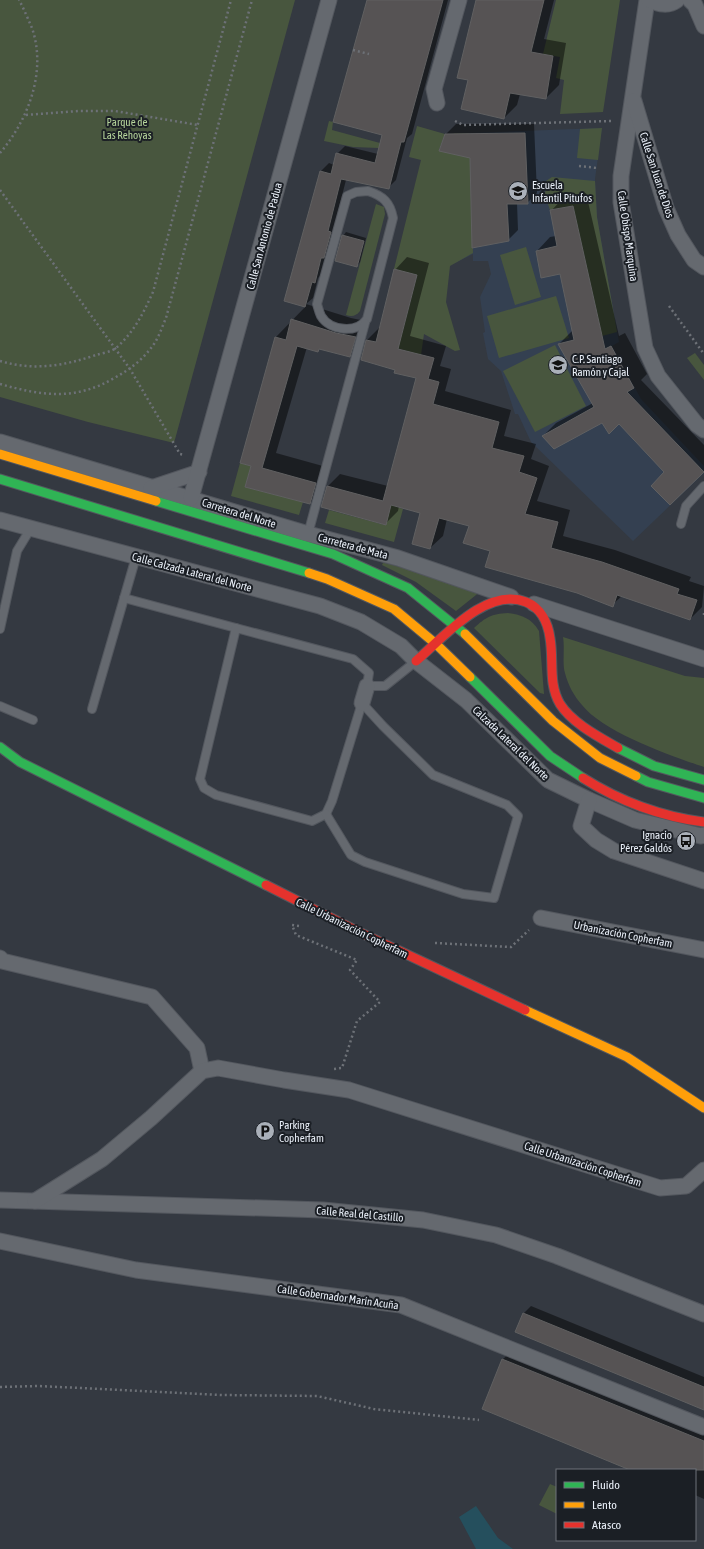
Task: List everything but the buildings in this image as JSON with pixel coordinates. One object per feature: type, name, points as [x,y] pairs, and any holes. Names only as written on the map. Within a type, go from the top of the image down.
[{"type":"street","name":"Calle San Antonio de Padua","points":[[191,498],[329,0]]},
{"type":"street","points":[[437,103],[434,89],[459,0]]},
{"type":"street","points":[[648,0],[660,5],[673,3],[677,0]]},
{"type":"street","name":"Calle Obispo Marquina","points":[[648,0],[632,96],[621,176],[621,202],[645,348],[658,376],[697,424],[704,430]]},
{"type":"street","points":[[690,0],[695,5],[704,26]]},
{"type":"street","name":"Calle San Juan de Dios","points":[[632,96],[666,208],[678,235],[694,260],[704,266]]},
{"type":"street","name":"Carretera de Mata","points":[[0,442],[308,534],[398,558],[522,601],[704,659]]},
{"type":"street","name":"Carretera del Norte","points":[[0,454],[333,554],[408,588],[457,626],[553,721],[600,758],[648,782],[704,798]]},
{"type":"street","points":[[151,488],[201,465]]},
{"type":"street","points":[[0,479],[327,579],[394,609],[436,644],[550,756],[587,780],[631,803],[678,819],[704,822]]},
{"type":"street","name":"Calle Calzada Lateral del Norte","points":[[0,521],[320,606],[361,622],[381,633]]},
{"type":"street","points":[[416,661],[457,626],[488,603],[499,599],[522,601],[539,611],[547,622],[551,643],[552,679],[561,706],[590,731],[653,766],[704,780]]},
{"type":"street","name":"Calzada Lateral del Norte","points":[[381,633],[401,646],[416,661],[466,700],[548,780],[635,820],[701,836],[704,835]]},
{"type":"street","points":[[362,703],[367,686]]},
{"type":"street","name":"Calle Urbanización Copherfam","points":[[0,748],[20,762],[357,932],[627,1057],[704,1108]]},
{"type":"street","points":[[589,800],[581,826],[596,840],[614,851],[704,881]]},
{"type":"street","name":"Urbanización Copherfam","points":[[541,918],[704,950]]},
{"type":"street","points":[[0,958],[2,961],[152,996],[197,1048],[202,1071],[151,1118],[102,1159],[35,1201]]},
{"type":"street","name":"Calle Urbanización Copherfam","points":[[202,1071],[218,1068],[349,1090],[660,1188],[686,1186],[704,1170]]},
{"type":"street","name":"Calle Real del Castillo","points":[[0,1200],[323,1210],[423,1220],[496,1235],[557,1256],[704,1314]]},
{"type":"street","name":"Calle Gobernador Marín Acuña","points":[[0,1241],[136,1270],[401,1306],[704,1427]]},
{"type":"lane","points":[[308,534],[393,218],[391,207],[387,201],[378,194],[368,191],[356,192],[347,196],[317,304],[321,316],[327,322],[343,329],[353,329],[364,323]]},
{"type":"lane","points":[[681,524],[686,506],[704,486]]},
{"type":"lane","points":[[0,629],[17,551],[30,528]]},
{"type":"lane","points":[[92,709],[136,557]]},
{"type":"lane","points":[[124,598],[353,659],[368,673],[367,686],[385,686],[416,661]]},
{"type":"lane","points":[[236,628],[200,779],[204,788],[216,795],[312,821],[326,814],[332,801],[362,703]]},
{"type":"lane","points":[[326,814],[351,854],[365,862],[463,894],[494,898],[518,816],[507,805],[433,775],[382,726],[362,703]]},
{"type":"lane","points":[[0,706],[33,720]]},
{"type":"path","points":[[0,153],[13,138],[26,115],[36,80],[37,61],[32,29],[19,0]]},
{"type":"path","points":[[0,361],[29,366],[54,367],[115,349],[138,324],[153,292],[231,0]]},
{"type":"path","points":[[0,384],[45,394],[67,394],[98,388],[130,369],[152,348],[166,318],[252,0]]},
{"type":"path","points":[[353,50],[368,54]]},
{"type":"path","points":[[26,115],[78,110],[115,110],[198,125]]},
{"type":"path","points":[[455,121],[463,125],[629,120]]},
{"type":"path","points":[[579,166],[596,168]]},
{"type":"path","points":[[0,190],[130,369],[180,454],[201,465]]},
{"type":"path","points":[[540,194],[540,201]]},
{"type":"path","points":[[669,306],[704,354]]},
{"type":"path","points":[[704,613],[704,618]]},
{"type":"path","points":[[430,941],[437,944],[511,947],[541,918]]},
{"type":"path","points":[[300,927],[292,925],[296,936],[357,960],[350,970],[380,1002],[357,1021],[342,1068],[328,1069]]},
{"type":"path","points":[[0,1387],[39,1386],[222,1395],[318,1396],[374,1409],[479,1420]]},
{"type":"shaded area","name":"C.P. Santiago Ramón y Cajal","points":[[602,128],[595,179],[597,217],[619,342],[612,346],[641,399],[704,466],[704,473],[633,541],[531,442],[518,414],[515,414],[501,371],[488,359],[483,333],[485,332],[480,297],[491,274],[488,261],[473,261],[473,254],[455,263],[439,151],[445,134]]},
{"type":"shaded area","points":[[476,1506],[498,1538],[513,1549],[476,1549],[459,1517]]},
{"type":"green space","name":"Parque de Las Rehoyas","points":[[0,0],[295,0],[174,443],[88,422],[0,397]]},
{"type":"green space","points":[[556,0],[620,0],[603,112],[560,114],[564,80],[556,78],[560,57],[543,54]]},
{"type":"green space","points":[[329,121],[333,122],[332,130],[380,143],[379,148],[353,147],[324,141]]},
{"type":"green space","points":[[417,126],[445,134],[439,150],[447,152],[454,133],[469,133],[473,253],[450,266],[446,302],[460,350],[455,351],[424,334],[421,355],[376,342],[379,329],[402,334],[417,276],[394,269],[421,160],[409,157]]},
{"type":"green space","points":[[602,128],[598,160],[577,158],[580,129]]},
{"type":"green space","points":[[552,177],[595,181],[597,217],[617,332],[602,336],[573,206],[550,210],[545,195],[546,181]]},
{"type":"green space","points":[[376,204],[384,207],[385,214],[360,311],[355,315],[348,316],[346,315]]},
{"type":"green space","points":[[526,247],[541,297],[515,305],[500,255]]},
{"type":"green space","points":[[556,296],[569,338],[499,358],[487,316]]},
{"type":"green space","points":[[555,345],[586,406],[535,432],[503,371]]},
{"type":"green space","points":[[695,353],[704,365],[704,380],[687,358]]},
{"type":"green space","points":[[240,463],[251,466],[245,487],[303,502],[299,515],[231,496]]},
{"type":"green space","points":[[391,505],[403,509],[394,542],[325,523],[329,510],[385,525]]},
{"type":"green space","points":[[383,563],[481,591],[456,611],[416,582],[382,565]]},
{"type":"green space","points":[[508,613],[526,618],[533,623],[539,631],[544,694],[540,693],[474,628],[489,617],[497,614]]},
{"type":"green space","points":[[563,637],[685,676],[704,678],[704,767],[638,742],[605,725],[592,715],[576,698],[568,682],[564,669]]},
{"type":"green space","points":[[550,1484],[556,1487],[556,1514],[539,1505]]},
{"type":"traffic: fast","points":[[0,479],[309,573]]},
{"type":"traffic: fast","points":[[156,501],[333,554],[408,588],[465,634]]},
{"type":"traffic: fast","points":[[470,677],[550,756],[583,778]]},
{"type":"traffic: fast","points":[[0,747],[20,762],[266,885]]},
{"type":"traffic: fast","points":[[618,748],[654,766],[704,780]]},
{"type":"traffic: fast","points":[[636,776],[648,782],[704,798]]},
{"type":"traffic: slow","points":[[0,454],[156,501]]},
{"type":"traffic: slow","points":[[309,573],[327,579],[394,609],[436,644],[470,677]]},
{"type":"traffic: slow","points":[[465,634],[553,721],[600,758],[636,776]]},
{"type":"traffic: slow","points":[[525,1010],[627,1057],[704,1108]]},
{"type":"traffic: jam","points":[[416,661],[452,628],[481,608],[496,601],[511,599],[526,602],[540,612],[548,627],[554,688],[560,704],[571,717],[594,734],[618,748]]},
{"type":"traffic: jam","points":[[583,778],[611,794],[641,807],[688,820],[704,822]]},
{"type":"traffic: jam","points":[[266,885],[357,931],[525,1010]]},
{"type":"place","name":"Escuela Infantil Pitufos","points":[[518,191]]},
{"type":"place","name":"C.P. Santiago Ramón y Cajal","points":[[558,365]]},
{"type":"place","name":"Ignacio Pérez Galdós","points":[[686,841]]},
{"type":"place","name":"Parking Copherfam","points":[[265,1131]]}]
